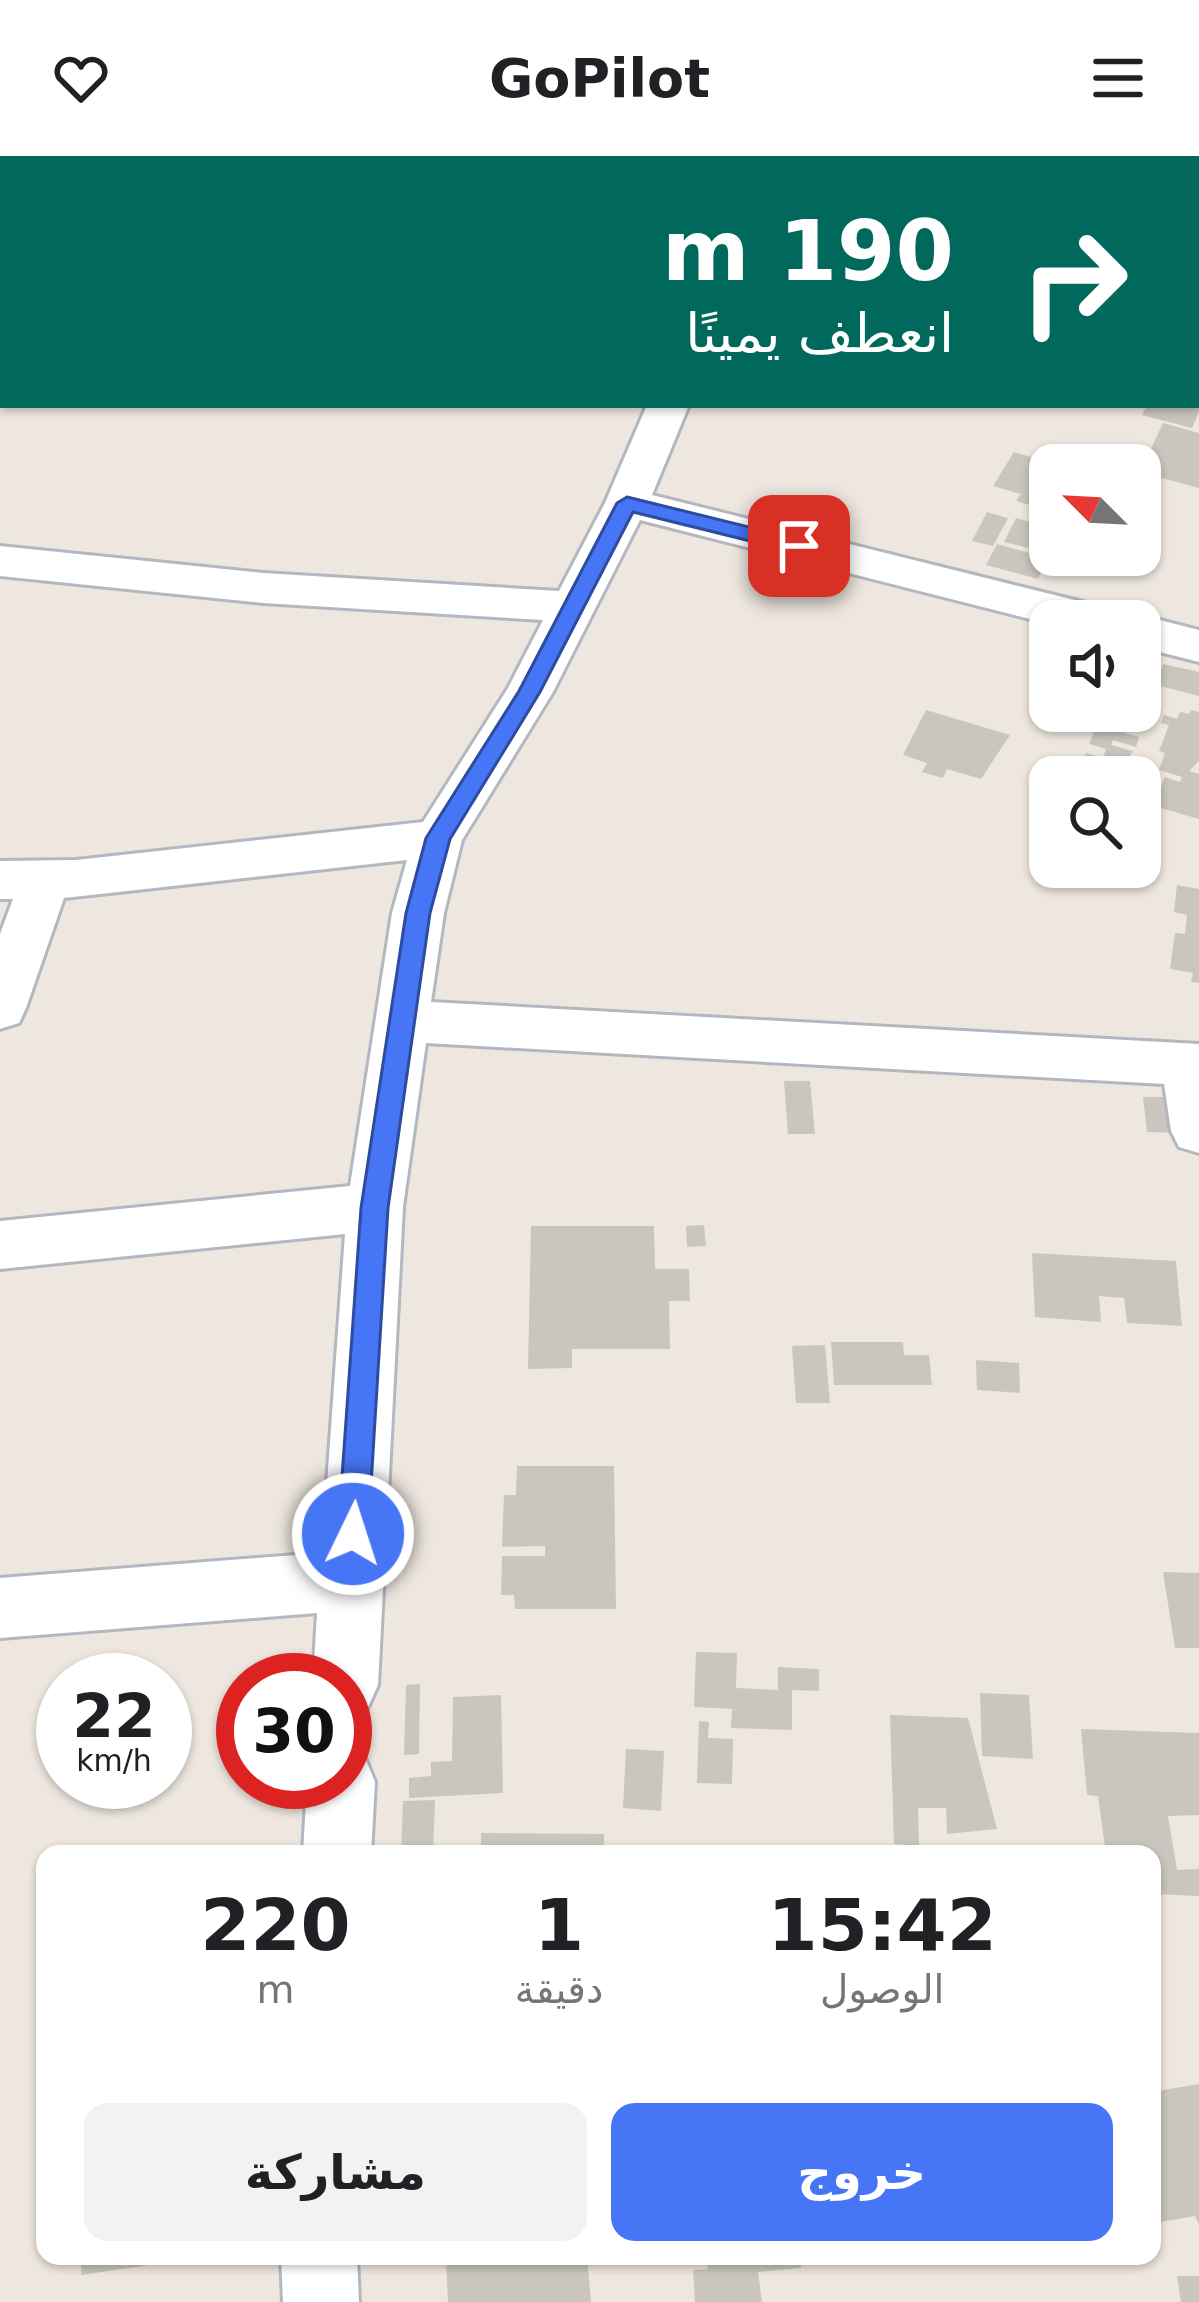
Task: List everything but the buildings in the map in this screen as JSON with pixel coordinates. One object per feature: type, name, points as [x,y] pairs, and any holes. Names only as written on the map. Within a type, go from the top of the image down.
[{"type":"street","points":[[347,1653],[375,1208],[418,913],[438,838],[529,692],[627,503],[667,408]]},
{"type":"street","points":[[627,503],[1029,604]]},
{"type":"street","points":[[0,561],[262,588],[573,608]]},
{"type":"street","points":[[1161,636],[1199,646]]},
{"type":"street","points":[[0,1008],[23,880],[438,838]]},
{"type":"street","points":[[401,1021],[1193,1065],[1199,1131]]},
{"type":"street","points":[[0,1245],[375,1208]]},
{"type":"street","points":[[0,1608],[350,1581]]},
{"type":"street","points":[[338,1845],[340,1809]]},
{"type":"street","points":[[320,2265],[321,2302]]},
{"type":"route","points":[[353,1534],[375,1208],[418,913],[438,838],[529,692],[627,503],[799,546]]}]
